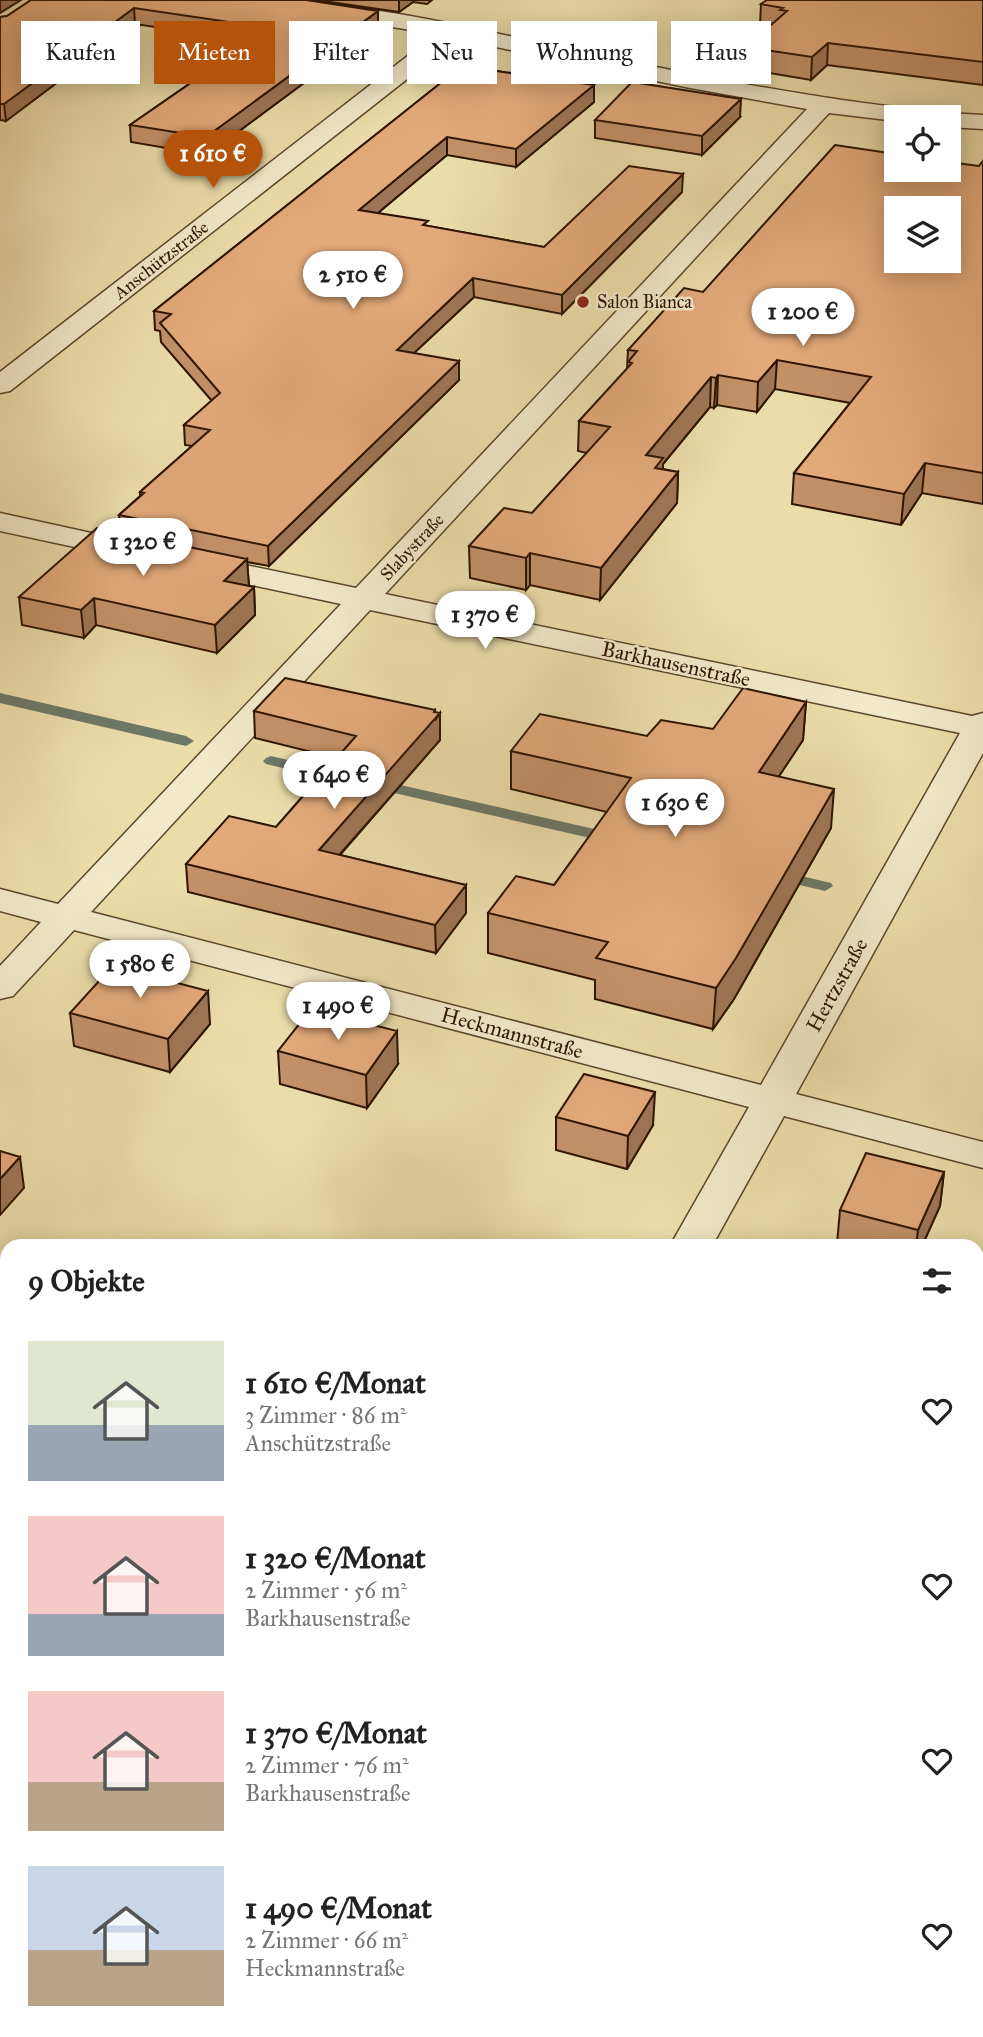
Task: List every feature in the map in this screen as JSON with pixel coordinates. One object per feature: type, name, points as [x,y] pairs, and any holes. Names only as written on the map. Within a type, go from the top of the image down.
[{"type":"street","points":[[259,0],[345,5],[410,21]]},
{"type":"street","points":[[497,41],[700,84],[823,106],[884,113]]},
{"type":"street","name":"Anschützstraße","points":[[0,385],[407,69]]},
{"type":"street","name":"Slabystraße","points":[[0,988],[823,106]]},
{"type":"street","points":[[961,121],[983,122]]},
{"type":"street","name":"Barkhausenstraße","points":[[0,522],[982,726]]},
{"type":"street","name":"Hertzstraße","points":[[695,1239],[982,726]]},
{"type":"street","name":"Heckmannstraße","points":[[0,900],[983,1155]]},
{"type":"building","points":[[31,0],[306,0],[378,11],[364,21],[289,21],[289,76],[206,137],[130,125],[189,84],[275,84],[275,21],[222,21],[134,8],[116,21],[21,21],[21,84],[31,84],[4,104],[0,104],[0,17],[7,16]]},
{"type":"building","points":[[767,0],[983,0],[983,62],[828,43],[812,57],[771,51],[771,25],[787,11],[761,4]]},
{"type":"building","points":[[497,71],[511,73],[511,84],[594,85],[516,149],[447,137],[359,210],[428,221],[423,225],[544,247],[629,166],[683,174],[562,295],[473,278],[397,350],[459,361],[268,546],[119,515],[144,493],[140,492],[210,430],[184,425],[220,393],[160,323],[171,314],[154,311],[439,84],[497,84]]},
{"type":"building","points":[[630,84],[741,99],[702,136],[595,120]]},
{"type":"building","points":[[835,145],[884,152],[884,182],[961,182],[961,164],[979,166],[983,161],[983,473],[925,463],[904,494],[794,473],[871,377],[777,360],[758,382],[718,375],[716,378],[711,377],[646,455],[663,458],[655,468],[678,472],[601,568],[530,553],[526,558],[469,546],[504,508],[532,513],[610,427],[579,421],[632,363],[628,362],[637,351],[628,350],[684,288],[703,292]]},
{"type":"building","points":[[97,528],[247,559],[224,581],[254,587],[215,625],[94,598],[81,610],[19,597]]},
{"type":"building","points":[[285,678],[440,713],[319,850],[466,885],[435,925],[186,864],[229,816],[276,827],[356,736],[254,711]]},
{"type":"building","points":[[743,688],[806,702],[759,772],[834,789],[716,988],[596,958],[608,942],[488,913],[516,876],[554,885],[631,778],[511,751],[540,714],[647,736],[661,720],[713,729]]},
{"type":"building","points":[[118,960],[168,972],[162,979],[208,991],[168,1039],[70,1013]]},
{"type":"building","points":[[311,1009],[397,1031],[366,1075],[278,1051]]},
{"type":"building","points":[[584,1074],[655,1092],[628,1136],[556,1117]]},
{"type":"building","points":[[0,1151],[20,1157],[0,1179]]},
{"type":"building","points":[[866,1153],[944,1172],[918,1230],[840,1210]]},
{"type":"waterway","points":[[0,698],[186,741]]},
{"type":"waterway","points":[[271,761],[346,778]]},
{"type":"waterway","points":[[374,784],[612,838]]},
{"type":"waterway","points":[[780,876],[825,886]]},
{"type":"place","name":"Salon Bianca","points":[[583,302]]}]
